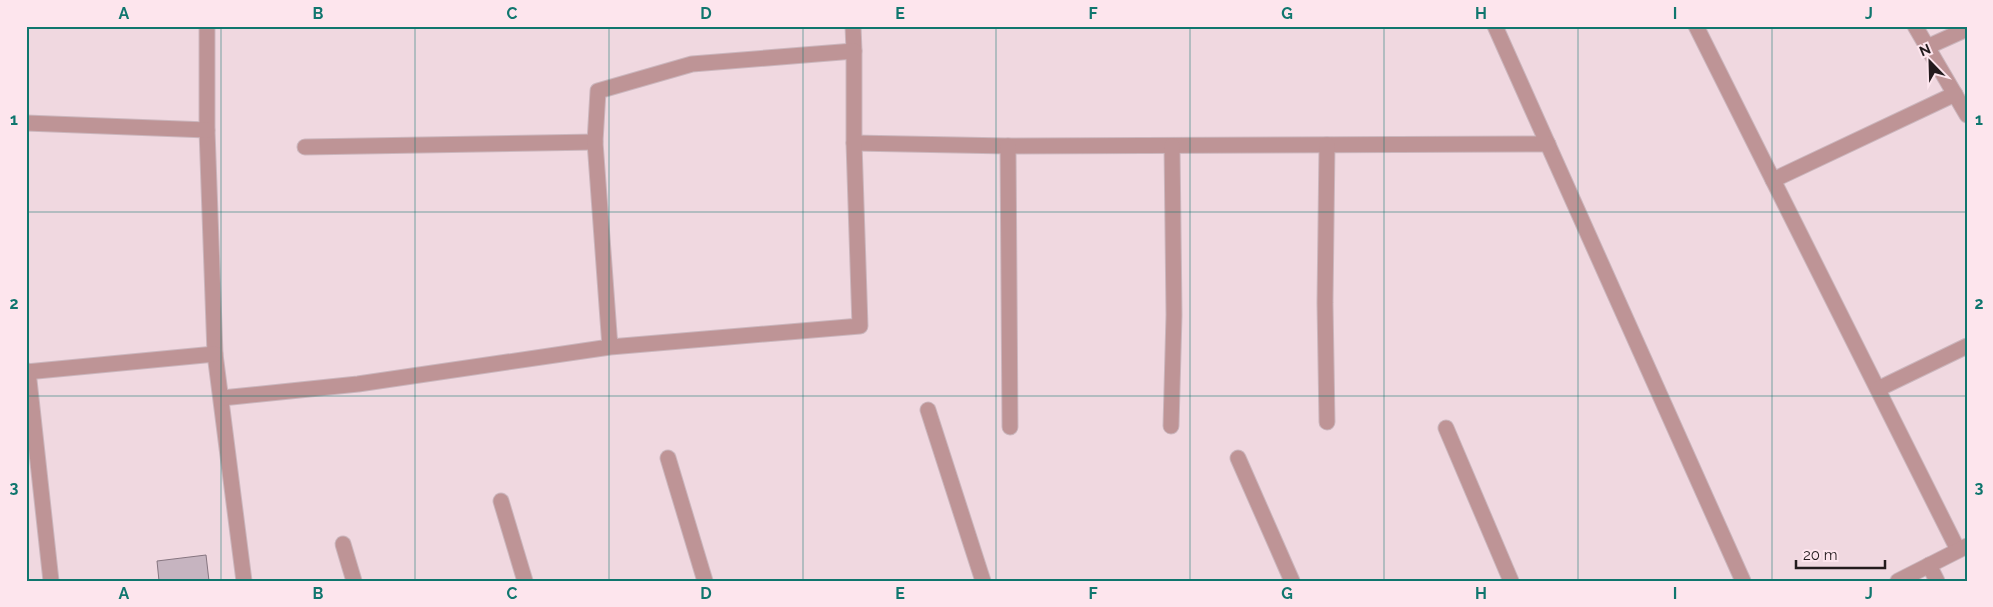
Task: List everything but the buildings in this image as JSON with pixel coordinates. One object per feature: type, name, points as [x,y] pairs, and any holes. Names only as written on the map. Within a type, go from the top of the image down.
[{"type":"street","points":[[207,26],[207,130],[216,354],[244,581]]},
{"type":"street","points":[[222,398],[358,384],[610,347],[860,326],[854,143],[853,26]]},
{"type":"street","points":[[1495,26],[1743,581]]},
{"type":"street","points":[[1696,26],[1878,389],[1962,548],[1898,581]]},
{"type":"street","points":[[1916,26],[1967,115]]},
{"type":"street","points":[[1927,47],[1967,29]]},
{"type":"street","points":[[610,347],[596,142],[598,91],[692,64],[854,51]]},
{"type":"street","points":[[1773,180],[1955,94]]},
{"type":"street","points":[[26,123],[207,130]]},
{"type":"street","points":[[305,147],[596,142]]},
{"type":"street","points":[[854,143],[1008,146],[1548,144]]},
{"type":"street","points":[[1327,145],[1325,303],[1328,422]]},
{"type":"street","points":[[1008,146],[1010,427]]},
{"type":"street","points":[[1171,426],[1174,315],[1172,146]]},
{"type":"street","points":[[1878,389],[1967,346]]},
{"type":"street","points":[[51,581],[27,372],[216,354]]},
{"type":"street","points":[[928,410],[983,581]]},
{"type":"street","points":[[1446,428],[1511,581]]},
{"type":"street","points":[[668,458],[704,581]]},
{"type":"street","points":[[1238,458],[1292,581]]},
{"type":"street","points":[[501,501],[526,581]]},
{"type":"street","points":[[343,544],[354,581]]},
{"type":"street","points":[[1929,565],[1937,581]]}]
